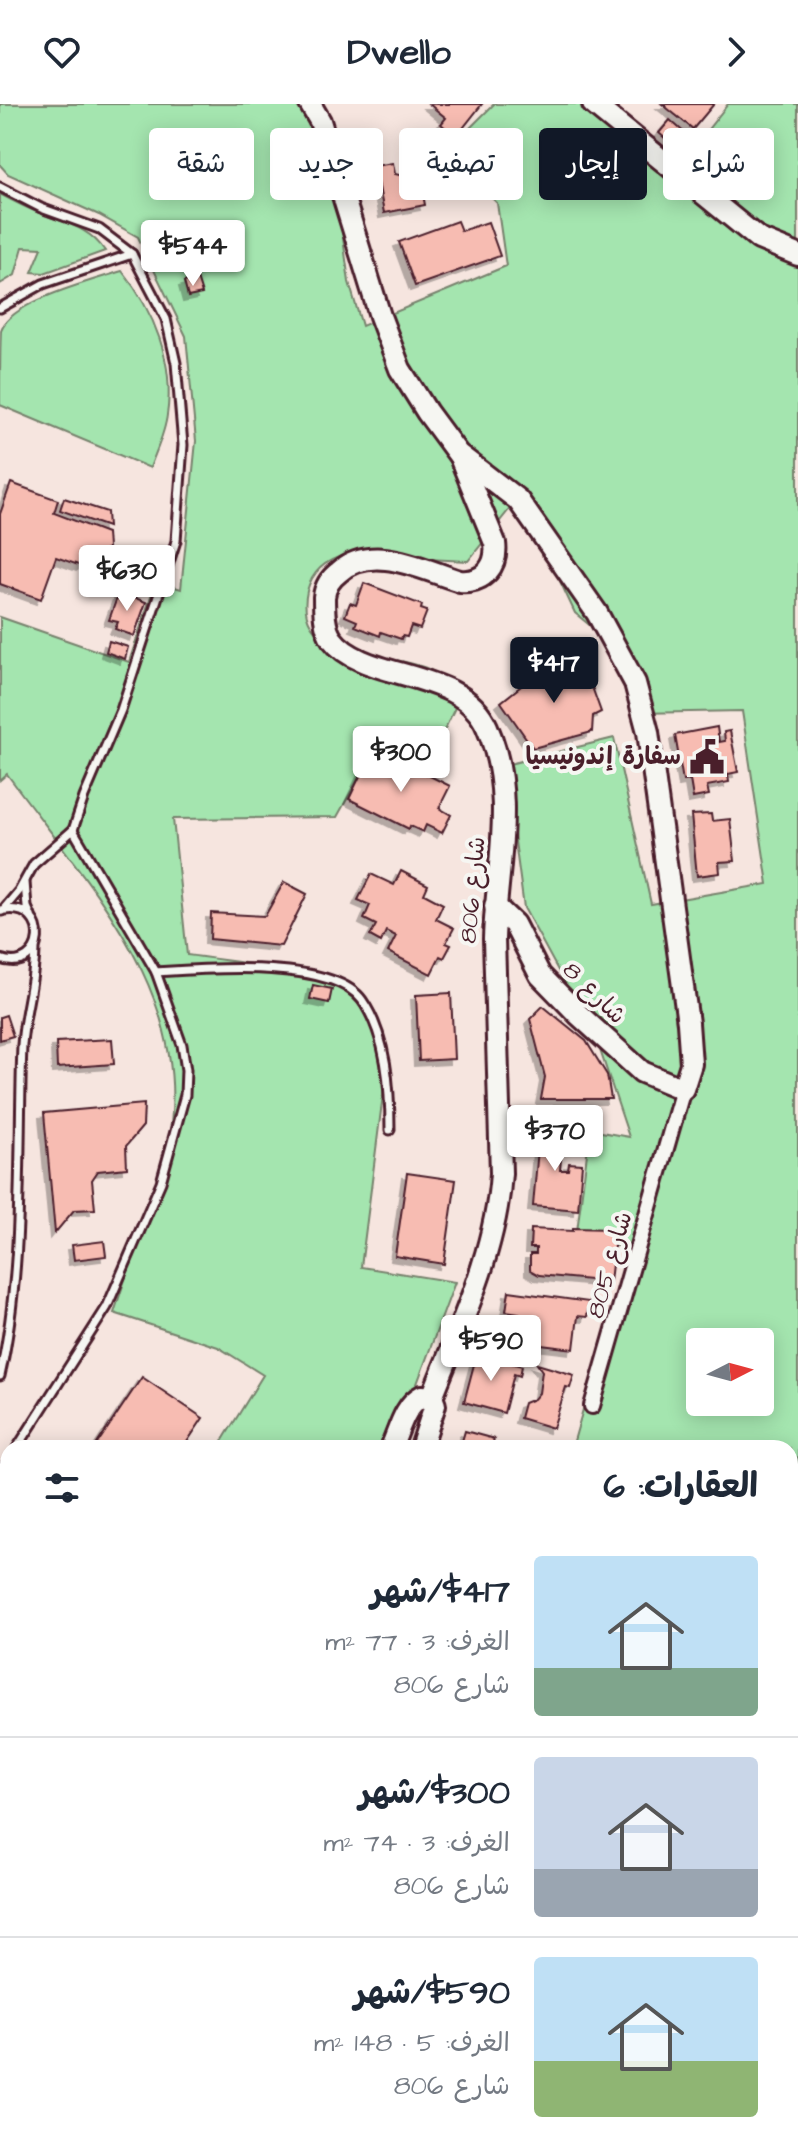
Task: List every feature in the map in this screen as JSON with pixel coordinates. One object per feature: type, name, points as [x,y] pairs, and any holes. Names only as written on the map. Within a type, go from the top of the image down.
[{"type":"street","points":[[310,104],[320,121],[380,316],[400,369],[458,454],[518,500],[597,613],[635,683],[648,732],[688,1023],[691,1064],[683,1089]]},
{"type":"street","points":[[593,104],[759,239],[798,255]]},
{"type":"street","name":"شارع 806","points":[[424,1440],[434,1415],[432,1397],[473,1294],[490,1244],[499,1202],[499,1106],[494,1010],[495,906],[505,827],[497,755],[487,726],[474,707],[443,687],[345,651],[331,637],[325,616],[324,593],[332,578],[345,566],[364,559],[380,557],[467,582],[480,578],[490,569],[495,557],[495,543],[458,454]]},
{"type":"street","name":"شارع 8","points":[[495,906],[514,924],[540,975],[578,1014],[642,1072],[683,1089]]},
{"type":"street","name":"شارع 805","points":[[592,1406],[683,1089]]},
{"type":"street","points":[[395,1440],[412,1402],[422,1396],[432,1397]]},
{"type":"lane","points":[[0,187],[41,208],[99,229],[132,254],[166,319],[176,363],[183,445],[176,541],[121,710],[73,830],[40,857],[11,902],[1,911]]},
{"type":"lane","points":[[0,308],[43,284],[132,254]]},
{"type":"lane","points":[[22,1440],[107,1307],[161,1182],[185,1095],[186,1070],[182,1045],[156,972],[73,830]]},
{"type":"lane","points":[[0,1376],[15,1293],[23,1034],[38,938],[27,907],[25,880]]},
{"type":"lane","points":[[1,911],[18,910],[32,919]]},
{"type":"lane","points":[[0,959],[21,960],[35,948]]},
{"type":"lane","points":[[21,960],[34,974]]},
{"type":"lane","points":[[156,972],[232,966],[319,976],[353,991],[361,999],[380,1041],[390,1099],[390,1130]]},
{"type":"green space","points":[[0,104],[297,104],[309,128],[270,128],[270,200],[333,200],[341,223],[349,282],[362,326],[506,266],[497,203],[494,200],[523,200],[523,128],[470,128],[494,104],[583,104],[613,128],[539,128],[539,200],[647,200],[647,155],[663,168],[663,200],[774,200],[774,128],[709,128],[728,104],[798,104],[798,1440],[574,1440],[629,1248],[576,1239],[590,1130],[629,1137],[598,1044],[524,908],[509,764],[614,738],[651,904],[768,884],[742,711],[638,713],[604,637],[575,613],[520,496],[468,561],[345,555],[321,568],[309,584],[306,613],[314,629],[328,641],[367,655],[426,668],[463,691],[432,756],[381,738],[337,817],[173,819],[187,955],[281,968],[318,977],[349,995],[371,1024],[382,1061],[384,1087],[361,1267],[455,1282],[396,1440],[223,1440],[263,1375],[218,1347],[114,1313],[167,1152],[172,1091],[166,1040],[151,991],[129,945],[101,901],[7,774],[0,780],[0,617],[129,662],[156,581],[181,589],[196,441],[186,336],[138,237],[99,215],[8,174],[0,165]]},
{"type":"green space","points":[[0,194],[84,231],[105,251],[44,273],[32,272],[42,248],[23,247],[15,275],[0,284]]},
{"type":"green space","points":[[122,271],[144,303],[160,338],[168,376],[166,422],[150,468],[0,405],[1,330],[8,320],[20,310],[55,293]]},
{"type":"building","points":[[429,104],[482,104],[463,128],[446,128],[441,124],[446,118]]},
{"type":"building","points":[[662,104],[714,104],[692,128]]},
{"type":"building","points":[[670,120],[679,128],[663,128]]},
{"type":"building","points":[[393,163],[395,174],[399,175],[399,200],[424,200],[425,205],[384,213],[383,165]]},
{"type":"building","points":[[457,221],[461,231],[488,222],[500,256],[415,286],[399,242]]},
{"type":"building","points":[[167,238],[184,241],[188,256],[177,265],[163,256]]},
{"type":"building","points":[[197,278],[202,294],[188,297],[184,282]]},
{"type":"building","points":[[11,483],[58,500],[54,513],[107,533],[108,548],[81,566],[56,557],[41,599],[0,584],[0,514]]},
{"type":"building","points":[[64,498],[107,512],[108,527],[60,510]]},
{"type":"building","points":[[364,583],[422,605],[421,609],[427,611],[420,629],[411,626],[407,637],[402,636],[401,639],[381,632],[380,636],[355,626],[357,621],[345,616],[350,603],[356,605]]},
{"type":"building","points":[[119,592],[146,602],[134,636],[115,629],[118,622],[109,620]]},
{"type":"building","points":[[109,641],[128,647],[125,659],[106,652]]},
{"type":"building","points":[[555,659],[563,668],[571,660],[592,687],[601,712],[593,716],[592,732],[533,748],[501,702]]},
{"type":"building","name":"سفارة إندونيسيا","points":[[717,727],[719,742],[725,741],[724,732],[730,731],[738,772],[728,774],[729,782],[707,786],[709,795],[693,798],[690,780],[683,781],[675,735]]},
{"type":"building","points":[[373,749],[390,758],[388,761],[395,765],[398,760],[450,786],[439,808],[451,815],[442,833],[426,825],[423,832],[410,826],[409,829],[349,799]]},
{"type":"building","points":[[711,814],[712,821],[730,819],[735,861],[719,862],[720,873],[697,876],[691,815]]},
{"type":"building","points":[[401,871],[428,885],[424,894],[443,904],[436,919],[454,928],[446,943],[451,945],[444,958],[440,956],[431,974],[388,952],[396,936],[386,931],[381,942],[370,936],[376,925],[364,919],[370,905],[358,900],[371,874],[394,885]]},
{"type":"building","points":[[284,882],[307,894],[281,946],[210,939],[211,913],[265,916]]},
{"type":"building","points":[[313,985],[332,989],[329,1003],[310,999]]},
{"type":"building","points":[[451,993],[454,1059],[419,1061],[416,995]]},
{"type":"building","points":[[543,1006],[586,1041],[607,1075],[611,1099],[541,1099],[545,1077],[530,1019]]},
{"type":"building","points":[[6,1015],[13,1036],[0,1040],[0,1017]]},
{"type":"building","points":[[112,1039],[114,1064],[57,1068],[56,1042]]},
{"type":"building","points":[[144,1104],[143,1126],[126,1146],[127,1168],[98,1171],[92,1180],[95,1209],[74,1210],[55,1233],[44,1113]]},
{"type":"building","points":[[540,1125],[564,1127],[560,1170],[568,1170],[569,1163],[582,1164],[578,1210],[533,1206]]},
{"type":"building","points":[[407,1173],[456,1180],[444,1264],[395,1256]]},
{"type":"building","points":[[573,1228],[610,1229],[614,1246],[610,1282],[539,1275],[530,1270],[530,1254],[536,1254],[536,1248],[530,1248],[531,1229],[573,1231]]},
{"type":"building","points":[[104,1241],[106,1256],[74,1260],[72,1245]]},
{"type":"building","points":[[509,1291],[589,1302],[587,1317],[578,1316],[574,1349],[516,1342],[519,1313],[506,1311]]},
{"type":"building","points":[[477,1353],[522,1366],[520,1376],[514,1374],[504,1413],[464,1402]]},
{"type":"building","points":[[537,1364],[574,1375],[570,1388],[566,1387],[553,1428],[520,1418],[524,1403],[539,1393],[542,1371]]},
{"type":"building","points":[[142,1377],[203,1418],[188,1440],[100,1440]]},
{"type":"building","points":[[465,1431],[494,1439],[494,1440],[462,1440]]},
{"type":"place","name":"سفارة إندونيسيا","points":[[707,757]]}]
